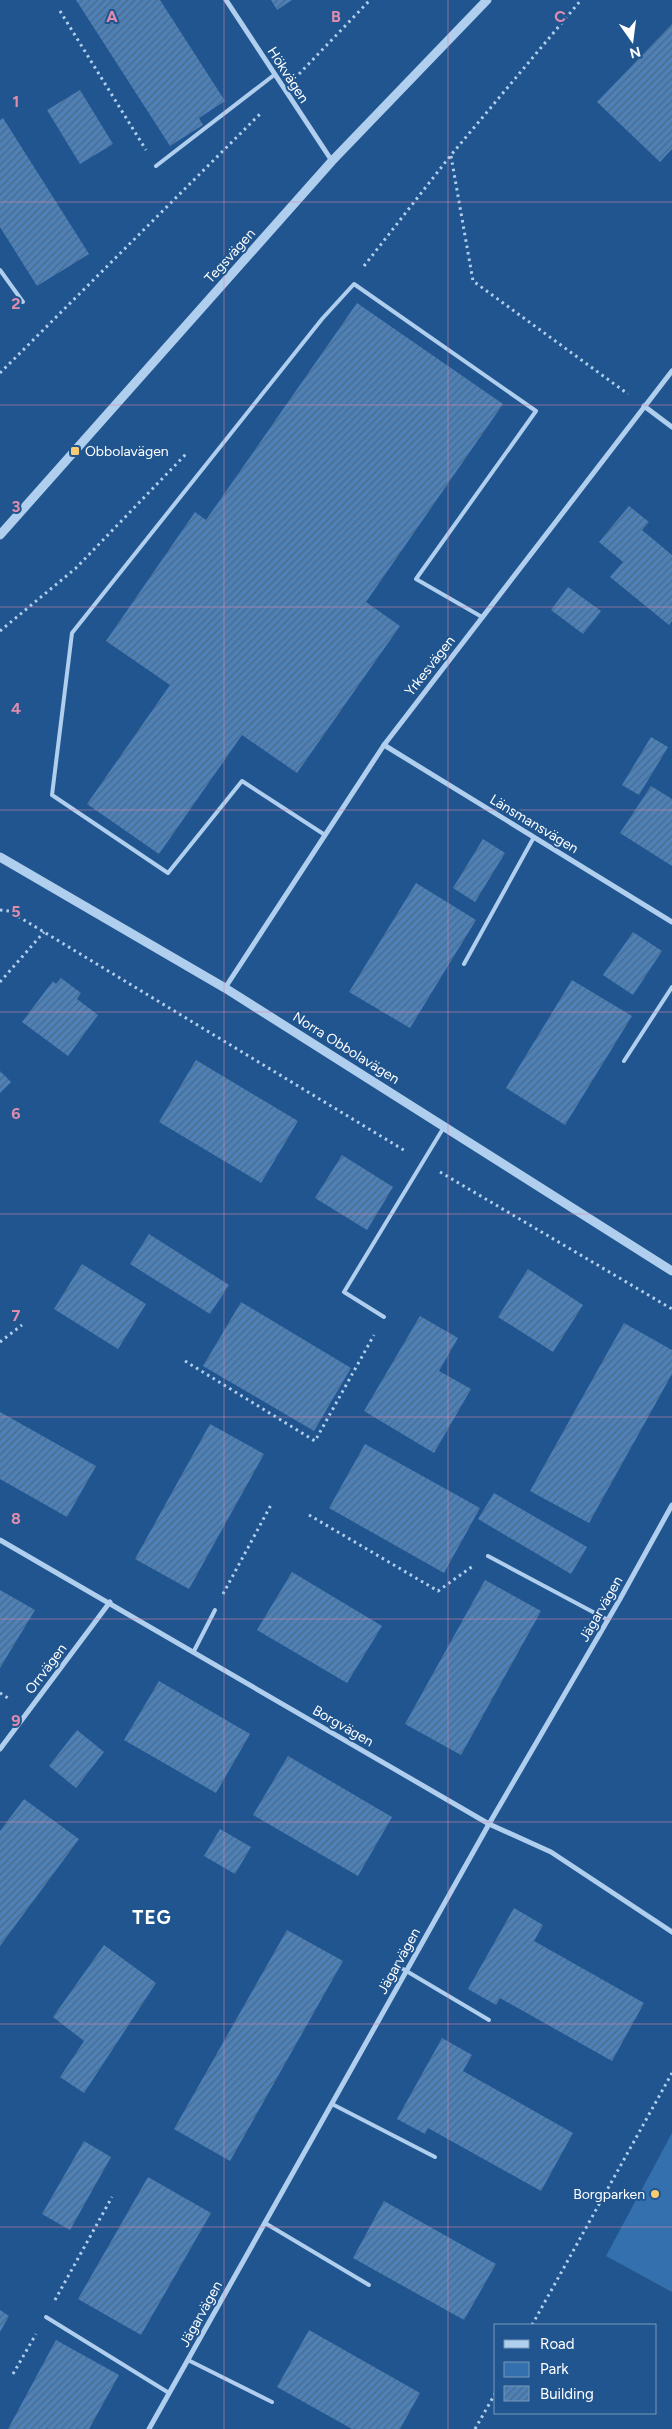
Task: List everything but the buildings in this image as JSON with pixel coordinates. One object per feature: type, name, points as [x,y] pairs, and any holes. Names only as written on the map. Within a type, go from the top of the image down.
[{"type":"street","name":"Hökvägen","points":[[226,0],[332,161]]},
{"type":"street","name":"Tegsvägen","points":[[0,536],[332,161],[487,0]]},
{"type":"street","name":"Yrkesvägen","points":[[225,988],[384,745],[672,370]]},
{"type":"street","points":[[644,406],[672,427]]},
{"type":"street","name":"Länsmansvägen","points":[[384,745],[672,922]]},
{"type":"street","name":"Norra Obbolavägen","points":[[0,857],[225,988],[672,1271]]},
{"type":"street","name":"Jägarvägen","points":[[149,2429],[332,2104],[405,1970],[608,1620],[672,1505]]},
{"type":"street","name":"Borgvägen","points":[[0,1540],[110,1602],[489,1824],[551,1852],[672,1932]]},
{"type":"street","name":"Orrvägen","points":[[0,1749],[110,1602]]},
{"type":"lane","points":[[156,166],[274,75]]},
{"type":"lane","points":[[0,270],[23,302]]},
{"type":"lane","points":[[325,835],[242,781],[168,874],[52,795],[72,633],[322,319],[354,284],[536,411],[416,579],[482,617]]},
{"type":"lane","points":[[464,964],[534,837]]},
{"type":"lane","points":[[624,1061],[672,987]]},
{"type":"lane","points":[[384,1316],[344,1292],[444,1126]]},
{"type":"lane","points":[[488,1556],[608,1620]]},
{"type":"lane","points":[[194,1651],[215,1610]]},
{"type":"lane","points":[[405,1970],[489,2020]]},
{"type":"lane","points":[[332,2104],[435,2157]]},
{"type":"lane","points":[[265,2223],[370,2285]]},
{"type":"lane","points":[[46,2317],[169,2393]]},
{"type":"lane","points":[[188,2360],[272,2402]]},
{"type":"path","points":[[0,373],[284,90],[370,0]]},
{"type":"path","points":[[363,267],[450,155],[581,0]]},
{"type":"path","points":[[60,11],[156,166]]},
{"type":"path","points":[[450,155],[473,280],[644,406]]},
{"type":"path","points":[[0,631],[76,568],[191,450]]},
{"type":"path","points":[[0,910],[9,911],[422,1161],[672,1309]]},
{"type":"path","points":[[0,982],[44,932]]},
{"type":"path","points":[[186,1361],[315,1441],[384,1316]]},
{"type":"path","points":[[0,1342],[22,1325]]},
{"type":"path","points":[[215,1610],[272,1503]]},
{"type":"path","points":[[309,1516],[438,1590],[488,1556]]},
{"type":"path","points":[[533,2324],[672,2073]]},
{"type":"path","points":[[13,2374],[112,2197]]},
{"type":"path","points":[[475,2429],[494,2396]]},
{"type":"green space","name":"Borgparken","points":[[672,2133],[672,2292],[606,2256]]},
{"type":"place","name":"Obbolavägen","points":[[75,451]]},
{"type":"place","name":"Borgparken","points":[[655,2194]]},
{"type":"district","name":"TEG","points":[[152,1917]]}]
